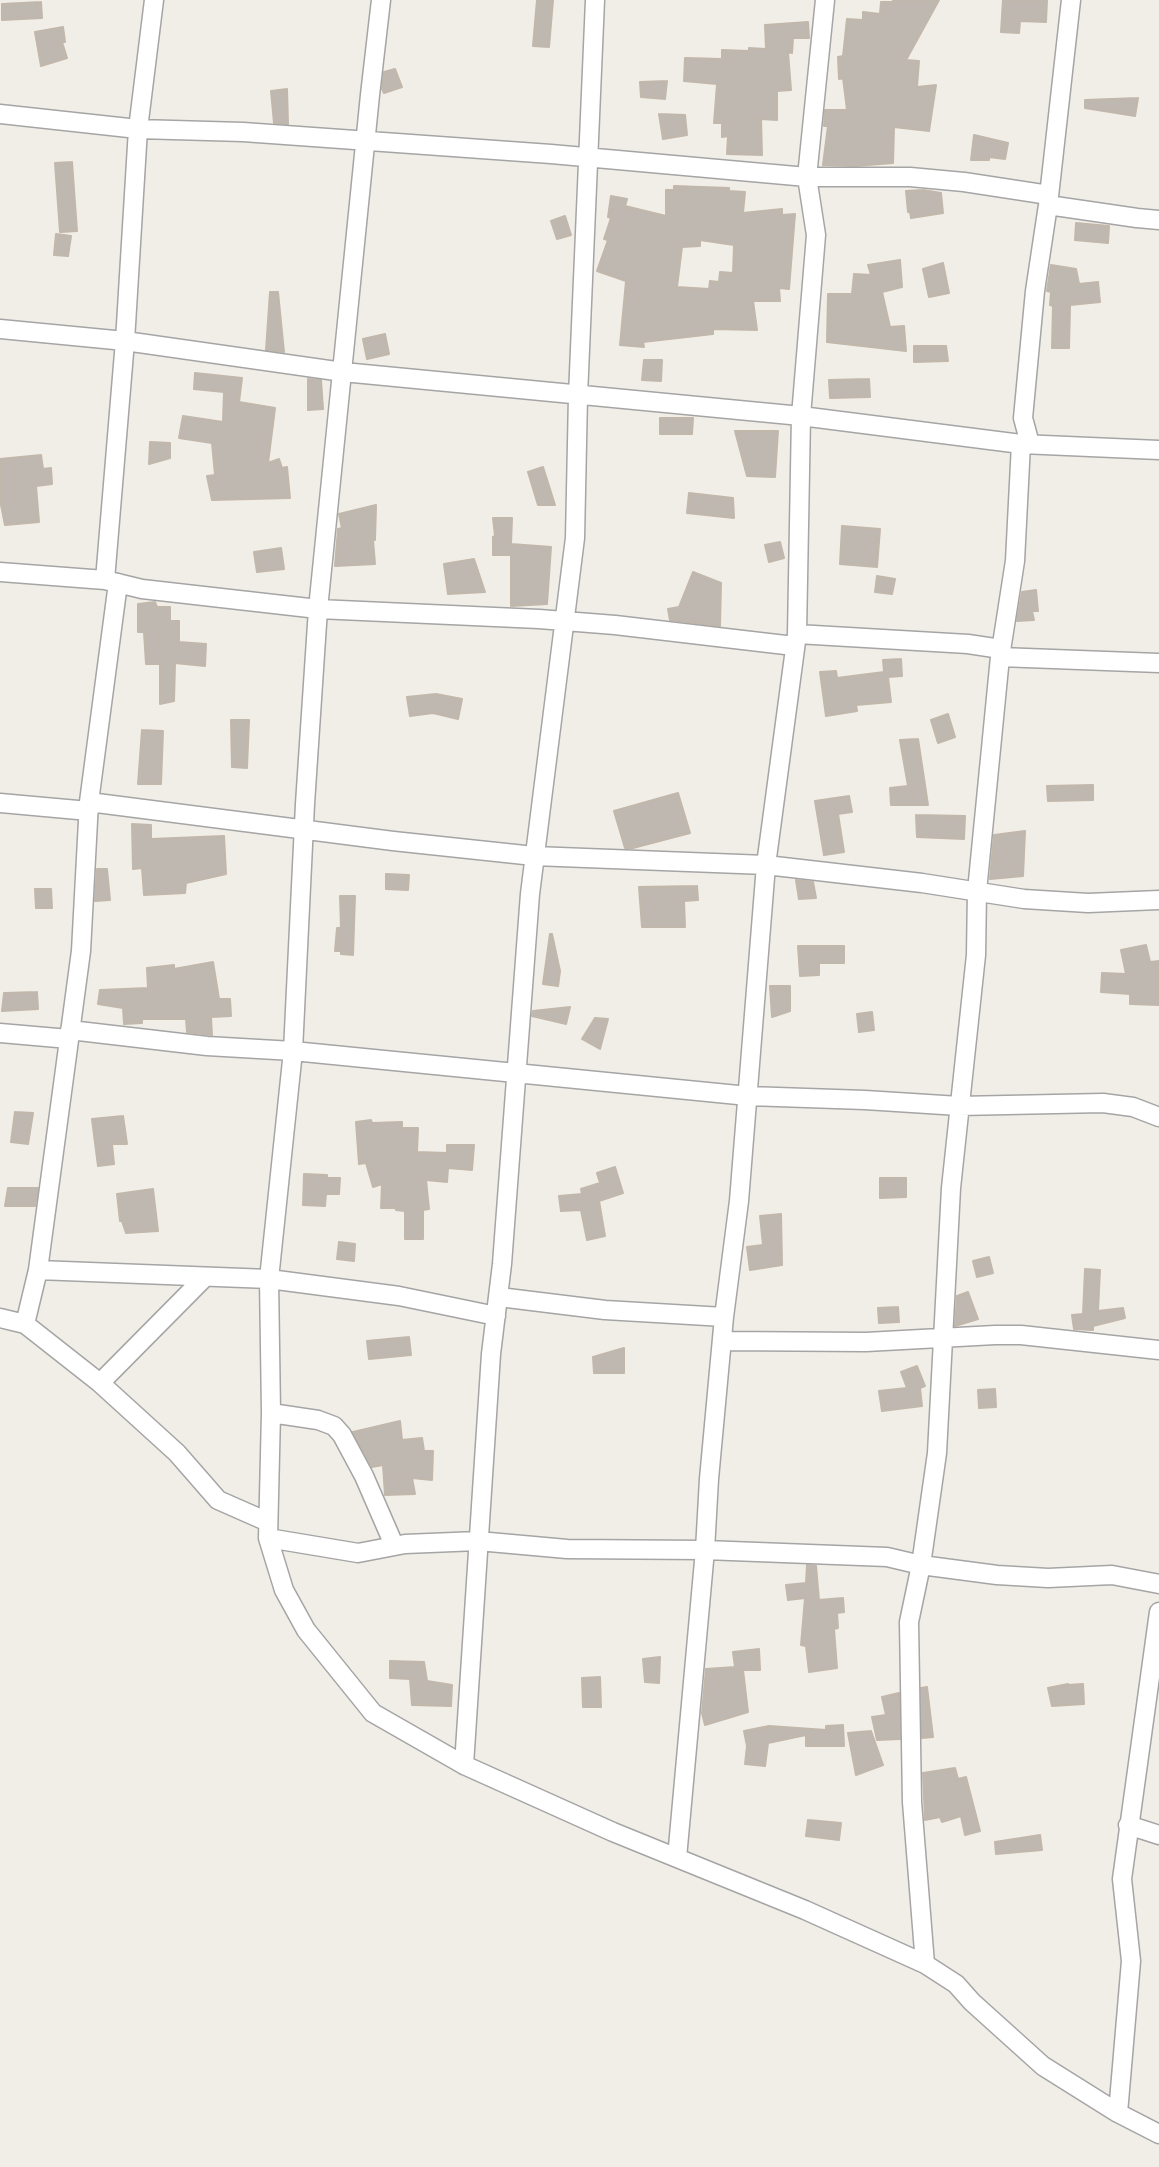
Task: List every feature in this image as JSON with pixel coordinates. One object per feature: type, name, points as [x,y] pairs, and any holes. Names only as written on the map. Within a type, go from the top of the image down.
[{"type":"street","points":[[25,1324],[38,1270],[81,951],[89,806],[111,582],[138,128],[154,0]]},
{"type":"street","points":[[382,0],[318,609],[293,1051],[269,1279],[271,1413],[268,1530],[284,1590],[306,1630],[373,1713],[464,1765],[613,1832],[805,1910],[925,1964],[956,1983],[972,2002],[1043,2066],[1118,2113],[1159,2134]]},
{"type":"street","points":[[464,1765],[491,1354],[499,1297],[534,856],[575,538],[578,396],[595,0]]},
{"type":"street","points":[[677,1858],[724,1317],[739,1202],[766,865],[795,640],[801,416],[816,235],[807,177],[825,0]]},
{"type":"street","points":[[925,1964],[912,1802],[909,1622],[921,1564],[937,1453],[951,1188],[976,955],[977,891],[1001,653],[1015,561],[1026,444],[1023,418],[1035,291],[1049,200],[1072,0]]},
{"type":"street","points":[[0,114],[138,128],[243,132],[807,177],[910,177],[964,181],[1137,218],[1159,219]]},
{"type":"street","points":[[0,329],[125,341],[343,372],[801,416],[1026,444],[1159,450]]},
{"type":"street","points":[[0,572],[111,582],[142,589],[318,609],[564,621],[795,640],[968,645],[1001,653],[1159,663]]},
{"type":"street","points":[[0,803],[89,806],[534,856],[766,865],[922,883],[1024,900],[1159,900]]},
{"type":"street","points":[[0,1033],[70,1034],[293,1051],[748,1096],[959,1106],[1102,1104],[1133,1107],[1159,1116]]},
{"type":"street","points":[[38,1270],[269,1279],[400,1296],[496,1316]]},
{"type":"street","points":[[100,1383],[205,1277]]},
{"type":"street","points":[[499,1297],[605,1310],[724,1317]]},
{"type":"street","points":[[0,1318],[25,1324],[100,1383],[177,1453],[218,1500],[268,1530],[358,1552],[394,1545],[478,1541],[567,1549],[705,1550],[887,1557],[921,1564],[1035,1578],[1121,1576],[1159,1584]]},
{"type":"street","points":[[723,1341],[866,1342],[1021,1335],[1159,1350]]},
{"type":"street","points":[[271,1413],[318,1420],[334,1426],[365,1476],[394,1545]]},
{"type":"street","points":[[1118,2113],[1131,1961],[1122,1879],[1159,1612]]},
{"type":"street","points":[[1128,1825],[1159,1835]]},
{"type":"building","points":[[537,0],[553,0],[549,47],[533,46]]},
{"type":"building","points":[[939,0],[906,60],[919,61],[917,87],[936,85],[929,131],[894,127],[893,163],[823,165],[828,126],[824,126],[825,110],[847,110],[843,78],[839,79],[838,57],[843,56],[847,19],[863,20],[863,12],[880,14],[881,2]]},
{"type":"building","points":[[1003,0],[1047,0],[1046,22],[1020,21],[1019,33],[1001,32]]},
{"type":"building","points":[[41,2],[42,18],[2,20],[2,4]]},
{"type":"building","points":[[808,22],[809,38],[793,38],[792,53],[788,52],[791,90],[777,91],[777,120],[761,119],[762,155],[727,154],[728,136],[722,137],[722,123],[714,123],[717,84],[684,81],[685,58],[722,59],[722,50],[766,49],[765,25]]},
{"type":"building","points":[[63,27],[65,42],[62,42],[67,58],[41,66],[35,32]]},
{"type":"building","points":[[395,69],[402,87],[384,93],[384,72]]},
{"type":"building","points":[[667,81],[665,99],[641,97],[640,82]]},
{"type":"building","points":[[287,89],[288,124],[274,123],[271,91]]},
{"type":"building","points":[[1138,98],[1135,116],[1085,108],[1085,100]]},
{"type":"building","points":[[659,114],[685,115],[687,135],[663,139]]},
{"type":"building","points":[[974,135],[1008,143],[1005,159],[989,157],[989,160],[971,160]]},
{"type":"building","points":[[72,162],[77,231],[60,232],[55,163]]},
{"type":"building","points":[[674,186],[729,188],[729,191],[745,192],[743,213],[782,209],[782,215],[795,214],[789,289],[779,288],[780,301],[753,301],[757,330],[713,329],[713,334],[643,342],[644,347],[620,345],[626,281],[597,271],[608,240],[604,239],[611,218],[608,217],[611,196],[627,199],[625,206],[666,216],[666,190],[674,190]],"holes":[[[700,240],[734,245],[733,273],[720,272],[719,282],[710,281],[709,289],[677,287],[682,247],[700,246]]]},
{"type":"building","points":[[906,191],[941,193],[943,213],[911,218]]},
{"type":"building","points":[[565,216],[571,235],[557,239],[551,221]]},
{"type":"building","points":[[1076,223],[1109,226],[1108,243],[1075,240]]},
{"type":"building","points":[[56,234],[71,236],[68,256],[54,255]]},
{"type":"building","points":[[900,260],[902,287],[882,292],[890,327],[904,326],[906,351],[827,342],[828,294],[852,294],[854,274],[871,275],[868,265]]},
{"type":"building","points":[[943,263],[949,293],[929,297],[923,269]]},
{"type":"building","points":[[1051,265],[1076,269],[1079,284],[1098,282],[1100,302],[1070,305],[1069,348],[1052,348],[1053,306],[1050,305],[1051,292],[1047,291]]},
{"type":"building","points":[[270,292],[278,292],[284,352],[266,350]]},
{"type":"building","points":[[385,334],[389,354],[367,359],[363,339]]},
{"type":"building","points":[[914,346],[946,346],[948,361],[914,362]]},
{"type":"building","points":[[644,360],[662,360],[661,381],[642,380]]},
{"type":"building","points":[[195,373],[242,378],[239,402],[275,408],[268,463],[279,459],[282,468],[287,467],[290,498],[212,500],[207,476],[215,475],[212,443],[179,438],[183,416],[223,422],[224,392],[194,389]]},
{"type":"building","points":[[308,379],[321,380],[323,409],[308,410]]},
{"type":"building","points":[[869,379],[870,397],[830,398],[829,380]]},
{"type":"building","points":[[660,418],[693,418],[692,434],[660,434]]},
{"type":"building","points":[[735,431],[778,431],[775,477],[747,476]]},
{"type":"building","points":[[150,442],[170,443],[170,458],[149,464]]},
{"type":"building","points":[[41,455],[43,469],[51,468],[52,484],[36,486],[39,522],[5,525],[0,500],[0,459]]},
{"type":"building","points":[[543,467],[555,505],[538,505],[528,472]]},
{"type":"building","points":[[689,493],[733,498],[734,518],[687,513]]},
{"type":"building","points":[[376,505],[373,540],[375,564],[335,566],[338,529],[342,528],[339,514]]},
{"type":"building","points":[[493,518],[512,518],[511,544],[551,547],[547,604],[511,606],[511,555],[493,555]]},
{"type":"building","points":[[842,526],[880,529],[877,567],[840,564]]},
{"type":"building","points":[[780,542],[784,558],[769,562],[765,545]]},
{"type":"building","points":[[281,548],[284,569],[257,572],[254,552]]},
{"type":"building","points":[[474,559],[485,592],[448,594],[444,564]]},
{"type":"building","points":[[693,572],[721,583],[720,626],[670,620],[668,609],[679,607]]},
{"type":"building","points":[[877,576],[895,579],[892,594],[875,592]]},
{"type":"building","points":[[1036,590],[1038,611],[1032,611],[1034,620],[1017,621],[1022,592]]},
{"type":"building","points":[[155,602],[157,607],[170,607],[170,621],[179,621],[179,642],[206,644],[205,666],[175,663],[174,701],[160,704],[160,664],[146,664],[144,632],[138,632],[138,604]]},
{"type":"building","points":[[901,659],[902,676],[888,677],[891,702],[856,705],[857,711],[826,716],[820,672],[836,671],[837,678],[884,672],[883,660]]},
{"type":"building","points":[[436,694],[462,699],[458,719],[433,713],[410,716],[407,697]]},
{"type":"building","points":[[948,714],[955,737],[938,743],[931,720]]},
{"type":"building","points":[[231,720],[249,720],[247,768],[232,767]]},
{"type":"building","points":[[142,730],[163,731],[161,784],[138,784]]},
{"type":"building","points":[[918,739],[928,805],[891,805],[890,788],[908,786],[900,740]]},
{"type":"building","points":[[1093,785],[1093,800],[1048,801],[1047,786]]},
{"type":"building","points":[[678,793],[690,833],[625,848],[614,811]]},
{"type":"building","points":[[849,796],[852,812],[838,814],[844,852],[824,855],[815,801]]},
{"type":"building","points":[[916,815],[965,816],[964,839],[917,837]]},
{"type":"building","points":[[132,824],[151,825],[151,839],[224,836],[226,874],[186,883],[185,893],[144,895],[142,868],[133,869]]},
{"type":"building","points":[[1025,831],[1023,876],[990,879],[994,835]]},
{"type":"building","points":[[97,869],[107,869],[110,900],[95,901]]},
{"type":"building","points":[[386,874],[409,875],[408,890],[386,889]]},
{"type":"building","points":[[796,880],[813,882],[816,898],[799,899]]},
{"type":"building","points":[[697,886],[698,900],[684,901],[685,927],[642,927],[639,887]]},
{"type":"building","points":[[35,889],[51,889],[52,908],[36,908]]},
{"type":"building","points":[[340,896],[355,896],[353,955],[335,951],[337,928],[341,928]]},
{"type":"building","points":[[550,934],[560,971],[558,986],[543,984]]},
{"type":"building","points":[[1146,945],[1150,962],[1159,961],[1159,1005],[1130,1004],[1130,994],[1101,992],[1102,973],[1126,974],[1121,950]]},
{"type":"building","points":[[798,946],[844,946],[844,963],[819,963],[819,975],[800,976]]},
{"type":"building","points":[[213,962],[219,999],[230,999],[231,1016],[211,1017],[212,1035],[187,1032],[186,1019],[142,1019],[142,1023],[124,1024],[123,1008],[98,1004],[100,990],[148,988],[147,968],[174,965],[174,969]]},
{"type":"building","points":[[770,986],[790,986],[790,1011],[772,1017]]},
{"type":"building","points":[[37,992],[38,1009],[2,1011],[4,993]]},
{"type":"building","points":[[570,1007],[566,1024],[532,1016],[533,1011]]},
{"type":"building","points":[[872,1012],[874,1030],[859,1032],[857,1014]]},
{"type":"building","points":[[595,1018],[608,1019],[600,1049],[582,1039]]},
{"type":"building","points":[[15,1112],[33,1113],[28,1144],[11,1142]]},
{"type":"building","points":[[123,1116],[127,1144],[112,1144],[114,1164],[98,1166],[92,1119]]},
{"type":"building","points":[[371,1120],[372,1123],[402,1122],[402,1128],[418,1128],[417,1152],[447,1153],[447,1145],[474,1145],[472,1170],[448,1168],[447,1182],[426,1180],[429,1209],[423,1210],[423,1239],[405,1239],[405,1211],[381,1208],[382,1184],[373,1187],[366,1163],[359,1164],[356,1122]]},
{"type":"building","points":[[615,1167],[623,1193],[599,1201],[605,1236],[587,1240],[581,1210],[561,1211],[559,1196],[582,1194],[581,1189],[600,1183],[597,1173]]},
{"type":"building","points":[[304,1174],[340,1178],[339,1194],[326,1194],[325,1206],[303,1205]]},
{"type":"building","points":[[880,1178],[906,1178],[906,1197],[880,1198]]},
{"type":"building","points":[[8,1188],[38,1188],[35,1206],[5,1206]]},
{"type":"building","points":[[153,1189],[158,1231],[126,1233],[120,1221],[117,1194]]},
{"type":"building","points":[[781,1214],[782,1265],[750,1270],[747,1247],[763,1245],[760,1216]]},
{"type":"building","points":[[339,1242],[355,1244],[354,1261],[337,1259]]},
{"type":"building","points":[[989,1257],[993,1273],[977,1277],[973,1261]]},
{"type":"building","points":[[1085,1269],[1100,1270],[1098,1311],[1123,1308],[1125,1318],[1093,1326],[1093,1330],[1074,1329],[1072,1315],[1083,1314]]},
{"type":"building","points":[[968,1292],[978,1319],[955,1326],[957,1296]]},
{"type":"building","points":[[898,1307],[899,1322],[879,1323],[878,1308]]},
{"type":"building","points":[[409,1337],[411,1355],[369,1359],[367,1341]]},
{"type":"building","points":[[624,1348],[624,1373],[594,1373],[593,1357]]},
{"type":"building","points":[[917,1366],[925,1386],[920,1388],[922,1406],[882,1411],[879,1391],[907,1388],[901,1372]]},
{"type":"building","points":[[995,1389],[996,1407],[979,1408],[978,1390]]},
{"type":"building","points":[[400,1421],[402,1440],[422,1438],[424,1451],[433,1451],[432,1480],[412,1478],[415,1494],[385,1495],[383,1465],[372,1467],[353,1432]]},
{"type":"building","points":[[807,1565],[816,1566],[819,1600],[843,1598],[844,1612],[837,1613],[838,1628],[834,1629],[837,1668],[809,1672],[806,1646],[801,1645],[805,1598],[788,1600],[786,1585],[806,1583]]},
{"type":"building","points":[[759,1649],[760,1670],[743,1670],[748,1712],[705,1725],[702,1713],[706,1669],[735,1667],[733,1652]]},
{"type":"building","points":[[660,1657],[659,1683],[645,1682],[643,1659]]},
{"type":"building","points":[[390,1661],[424,1662],[427,1681],[452,1685],[451,1706],[412,1705],[410,1679],[390,1678]]},
{"type":"building","points":[[600,1677],[601,1707],[583,1707],[582,1678]]},
{"type":"building","points":[[1083,1684],[1084,1704],[1052,1706],[1048,1688]]},
{"type":"building","points":[[927,1687],[933,1737],[922,1738],[921,1688]]},
{"type":"building","points":[[899,1693],[900,1739],[877,1740],[872,1717],[886,1715],[882,1697]]},
{"type":"building","points":[[843,1725],[844,1746],[806,1746],[806,1735],[768,1743],[765,1766],[745,1764],[747,1746],[744,1731],[769,1726],[826,1730],[826,1726]]},
{"type":"building","points":[[871,1731],[883,1765],[856,1775],[848,1733]]},
{"type":"building","points":[[955,1768],[958,1779],[966,1777],[980,1831],[965,1835],[961,1816],[942,1822],[940,1817],[925,1820],[923,1773]]},
{"type":"building","points":[[808,1820],[841,1823],[839,1840],[806,1836]]},
{"type":"building","points":[[1040,1835],[1042,1850],[996,1854],[995,1842]]}]
